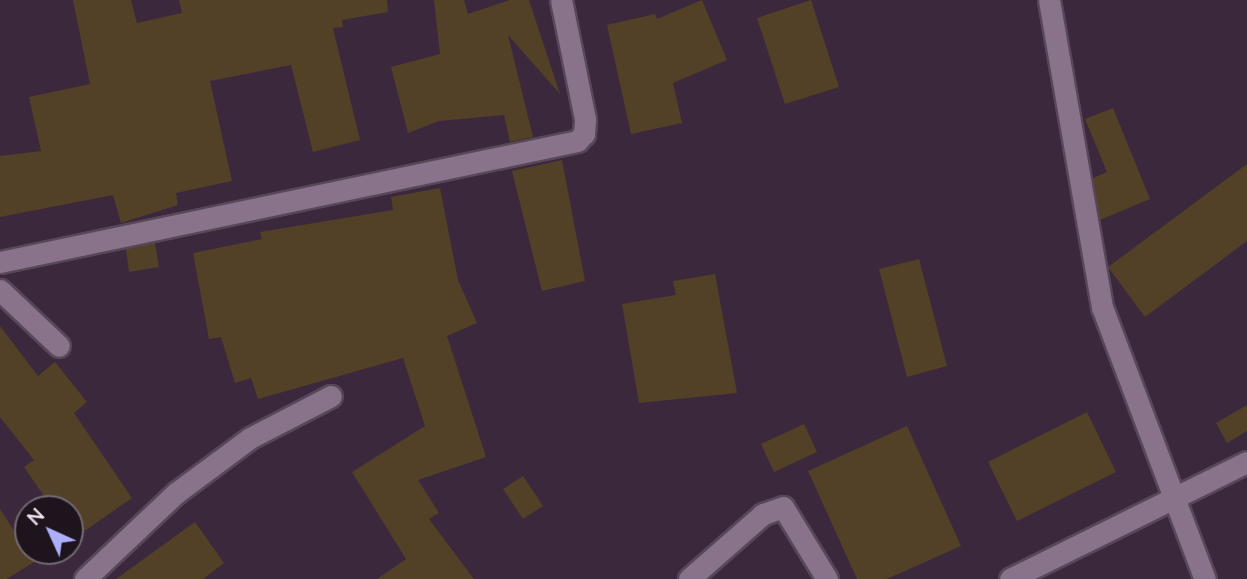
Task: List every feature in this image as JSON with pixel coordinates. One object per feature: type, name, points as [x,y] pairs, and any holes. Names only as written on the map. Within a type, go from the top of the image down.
[{"type":"street","points":[[0,262],[577,141],[584,134],[585,119],[561,0]]},
{"type":"street","points":[[1049,0],[1102,307],[1205,579]]},
{"type":"street","points":[[0,290],[59,346]]},
{"type":"street","points":[[85,579],[176,493],[229,454],[331,396]]},
{"type":"street","points":[[1010,579],[1175,501],[1247,462]]},
{"type":"street","points":[[689,579],[763,514],[783,507],[827,579]]},
{"type":"building","points":[[73,0],[131,0],[137,23],[182,13],[179,0],[387,0],[388,12],[342,20],[343,27],[333,28],[360,140],[313,152],[291,65],[210,81],[232,181],[176,193],[178,205],[121,223],[113,195],[0,217],[0,156],[41,151],[29,97],[90,84]]},
{"type":"building","points":[[434,0],[464,0],[468,14],[510,0],[529,0],[560,94],[508,35],[533,137],[510,142],[504,115],[439,121],[408,133],[391,67],[440,54]]},
{"type":"building","points":[[702,0],[727,60],[673,83],[682,123],[631,134],[607,25],[655,14],[657,19]]},
{"type":"building","points":[[811,0],[839,87],[785,104],[757,18]]},
{"type":"building","points":[[1113,108],[1150,199],[1100,220],[1093,178],[1107,172],[1085,119]]},
{"type":"building","points":[[562,160],[585,281],[542,291],[512,171]]},
{"type":"building","points":[[1247,164],[1247,241],[1145,317],[1108,267]]},
{"type":"building","points":[[440,188],[458,280],[477,323],[447,336],[486,457],[418,480],[439,513],[429,519],[474,579],[377,579],[406,559],[352,472],[425,426],[403,358],[258,399],[251,378],[235,383],[221,337],[209,339],[193,253],[262,239],[260,232],[393,210],[391,197]]},
{"type":"building","points":[[155,243],[159,267],[129,272],[126,249]]},
{"type":"building","points":[[919,259],[947,366],[907,377],[879,269]]},
{"type":"building","points":[[715,274],[737,393],[639,403],[622,304],[676,295],[673,281]]},
{"type":"building","points":[[0,326],[38,376],[55,362],[87,402],[74,413],[132,498],[84,531],[84,495],[43,495],[24,467],[34,460],[0,417]]},
{"type":"building","points":[[1247,405],[1247,431],[1227,443],[1216,423]]},
{"type":"building","points":[[1087,412],[1116,472],[1017,521],[988,462]]},
{"type":"building","points":[[804,424],[817,452],[774,472],[761,444]]},
{"type":"building","points":[[907,426],[961,546],[887,579],[857,579],[808,471]]},
{"type":"building","points":[[523,476],[543,506],[523,519],[503,489]]},
{"type":"building","points":[[0,509],[14,531],[14,565],[29,565],[7,579],[0,579]]},
{"type":"building","points":[[195,522],[224,563],[203,579],[116,579]]}]
